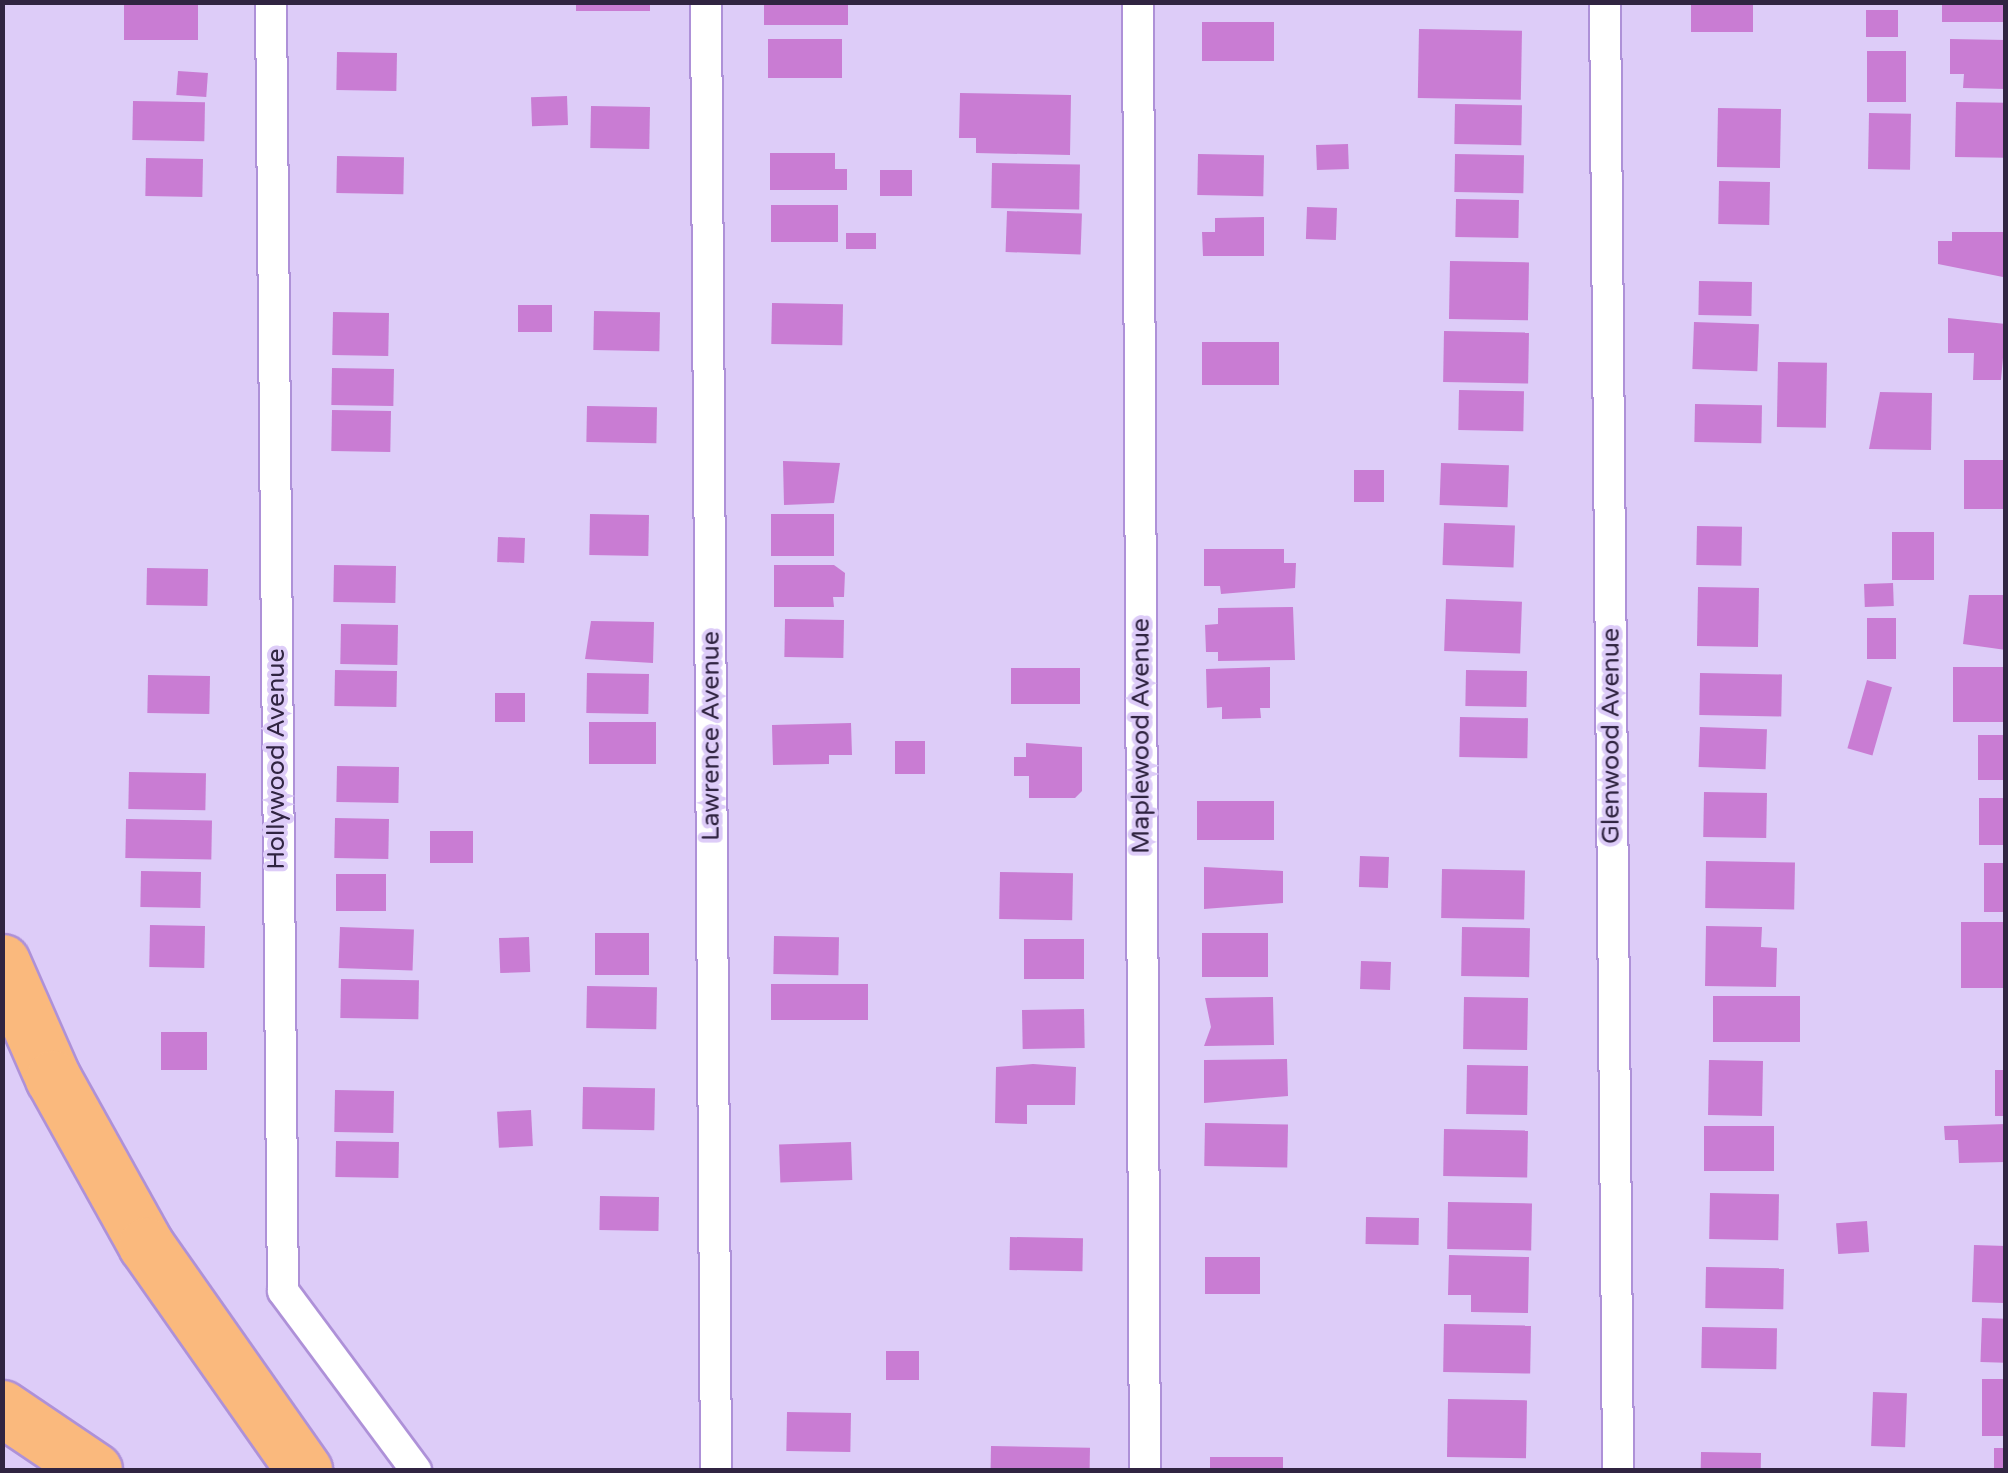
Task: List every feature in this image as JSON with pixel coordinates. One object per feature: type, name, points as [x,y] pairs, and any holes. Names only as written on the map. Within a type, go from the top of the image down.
[{"type":"highway","points":[[2,962],[53,1078],[146,1244],[304,1470]]},
{"type":"highway","points":[[2,1408],[94,1470]]},
{"type":"street","name":"Hollywood Avenue","points":[[270,2],[283,1292],[416,1470]]},
{"type":"street","name":"Lawrence Avenue","points":[[706,2],[716,1470]]},
{"type":"street","name":"Maplewood Avenue","points":[[1138,2],[1145,1470]]},
{"type":"street","name":"Glenwood Avenue","points":[[1606,2],[1618,1470]]},
{"type":"building","points":[[124,2],[198,2],[198,40],[124,40]]},
{"type":"building","points":[[576,2],[650,2],[650,11],[576,11]]},
{"type":"building","points":[[764,2],[848,2],[848,25],[764,25]]},
{"type":"building","points":[[1691,2],[1753,2],[1753,32],[1691,32]]},
{"type":"building","points":[[1942,2],[2006,2],[2006,22],[1942,22]]},
{"type":"building","points":[[1866,10],[1898,10],[1898,37],[1866,37]]},
{"type":"building","points":[[1202,22],[1274,22],[1274,61],[1202,61]]},
{"type":"building","points":[[1419,29],[1522,31],[1521,100],[1418,98]]},
{"type":"building","points":[[768,39],[842,39],[842,78],[768,78]]},
{"type":"building","points":[[1950,39],[2006,40],[2006,89],[1963,88],[1964,74],[1950,74]]},
{"type":"building","points":[[1867,51],[1906,51],[1906,102],[1867,102]]},
{"type":"building","points":[[337,52],[397,53],[396,91],[336,90]]},
{"type":"building","points":[[178,71],[208,73],[206,97],[176,95]]},
{"type":"building","points":[[960,93],[1071,95],[1070,155],[976,153],[976,138],[959,138]]},
{"type":"building","points":[[567,96],[568,125],[532,126],[531,97]]},
{"type":"building","points":[[133,101],[205,102],[204,141],[132,140]]},
{"type":"building","points":[[1956,102],[2006,103],[2005,158],[1955,157]]},
{"type":"building","points":[[1455,104],[1522,105],[1521,145],[1454,144]]},
{"type":"building","points":[[591,106],[650,107],[649,149],[590,148]]},
{"type":"building","points":[[1718,108],[1781,109],[1780,168],[1717,167]]},
{"type":"building","points":[[1869,113],[1911,114],[1910,170],[1868,169]]},
{"type":"building","points":[[1348,144],[1349,169],[1317,170],[1316,145]]},
{"type":"building","points":[[770,153],[835,153],[835,169],[847,169],[847,190],[770,190]]},
{"type":"building","points":[[1198,154],[1264,155],[1263,196],[1197,195]]},
{"type":"building","points":[[1455,154],[1524,155],[1523,193],[1454,192]]},
{"type":"building","points":[[337,156],[404,157],[403,194],[336,193]]},
{"type":"building","points":[[146,158],[203,159],[202,197],[145,196]]},
{"type":"building","points":[[992,163],[1080,165],[1079,210],[991,208]]},
{"type":"building","points":[[880,170],[912,170],[912,196],[880,196]]},
{"type":"building","points":[[1719,181],[1770,182],[1769,225],[1718,224]]},
{"type":"building","points":[[1456,199],[1519,200],[1518,238],[1455,237]]},
{"type":"building","points":[[771,205],[838,205],[838,242],[771,242]]},
{"type":"building","points":[[1307,207],[1337,208],[1336,240],[1306,239]]},
{"type":"building","points":[[1007,211],[1082,214],[1081,255],[1006,252]]},
{"type":"building","points":[[1264,217],[1264,256],[1203,256],[1202,232],[1215,232],[1215,218]]},
{"type":"building","points":[[1952,232],[2006,232],[2003,277],[1938,264],[1938,241],[1952,241]]},
{"type":"building","points":[[846,233],[876,233],[876,249],[846,249]]},
{"type":"building","points":[[1450,261],[1529,262],[1528,320],[1449,319]]},
{"type":"building","points":[[1699,281],[1752,282],[1751,316],[1698,315]]},
{"type":"building","points":[[772,303],[843,304],[842,345],[771,344]]},
{"type":"building","points":[[518,305],[552,305],[552,332],[518,332]]},
{"type":"building","points":[[594,311],[660,312],[659,351],[593,350]]},
{"type":"building","points":[[333,312],[389,313],[388,356],[332,355]]},
{"type":"building","points":[[1948,318],[2006,324],[2001,380],[1973,380],[1974,353],[1948,353]]},
{"type":"building","points":[[1694,322],[1759,324],[1757,371],[1692,369]]},
{"type":"building","points":[[1444,331],[1529,332],[1528,383],[1443,382]]},
{"type":"building","points":[[1202,342],[1279,342],[1279,385],[1202,385]]},
{"type":"building","points":[[1778,362],[1827,363],[1826,428],[1777,427]]},
{"type":"building","points":[[332,368],[394,369],[393,406],[331,405]]},
{"type":"building","points":[[1459,390],[1524,391],[1523,431],[1458,430]]},
{"type":"building","points":[[1880,392],[1932,393],[1931,450],[1869,449]]},
{"type":"building","points":[[1695,404],[1762,405],[1761,443],[1694,442]]},
{"type":"building","points":[[587,406],[657,407],[656,443],[586,442]]},
{"type":"building","points":[[332,410],[391,411],[390,452],[331,451]]},
{"type":"building","points":[[1964,460],[2006,460],[2006,509],[1964,509]]},
{"type":"building","points":[[783,461],[840,463],[834,503],[784,505]]},
{"type":"building","points":[[1441,463],[1509,465],[1507,507],[1440,505]]},
{"type":"building","points":[[1354,470],[1384,470],[1384,502],[1354,502]]},
{"type":"building","points":[[590,514],[649,515],[648,556],[589,555]]},
{"type":"building","points":[[771,514],[834,514],[834,556],[771,556]]},
{"type":"building","points":[[1444,523],[1515,525],[1513,567],[1443,565]]},
{"type":"building","points":[[1697,526],[1742,527],[1741,566],[1696,565]]},
{"type":"building","points":[[1892,532],[1934,532],[1934,580],[1892,580]]},
{"type":"building","points":[[498,537],[525,538],[524,563],[497,562]]},
{"type":"building","points":[[1204,549],[1284,549],[1284,563],[1296,563],[1295,588],[1221,594],[1220,586],[1204,586]]},
{"type":"building","points":[[334,565],[396,566],[395,603],[333,602]]},
{"type":"building","points":[[774,565],[834,565],[845,573],[844,597],[833,597],[834,607],[774,607]]},
{"type":"building","points":[[147,568],[208,569],[207,606],[146,605]]},
{"type":"building","points":[[1893,583],[1894,606],[1865,607],[1864,584]]},
{"type":"building","points":[[1698,587],[1759,588],[1758,647],[1697,646]]},
{"type":"building","points":[[1969,595],[2006,595],[2006,650],[1963,644]]},
{"type":"building","points":[[1446,599],[1522,602],[1520,654],[1444,651]]},
{"type":"building","points":[[1293,607],[1295,660],[1218,661],[1218,652],[1206,652],[1205,625],[1218,624],[1218,608]]},
{"type":"building","points":[[1867,618],[1896,618],[1896,659],[1867,659]]},
{"type":"building","points":[[785,619],[844,620],[843,658],[784,657]]},
{"type":"building","points":[[591,621],[654,622],[653,663],[585,659]]},
{"type":"building","points":[[341,624],[398,625],[397,665],[340,664]]},
{"type":"building","points":[[1270,667],[1270,708],[1260,708],[1261,718],[1222,719],[1222,707],[1207,708],[1206,669]]},
{"type":"building","points":[[1953,667],[2006,667],[2006,722],[1953,722]]},
{"type":"building","points":[[1011,668],[1080,668],[1080,704],[1011,704]]},
{"type":"building","points":[[335,670],[397,671],[396,707],[334,706]]},
{"type":"building","points":[[1466,670],[1527,671],[1526,707],[1465,706]]},
{"type":"building","points":[[587,673],[649,674],[648,714],[586,713]]},
{"type":"building","points":[[1700,673],[1782,674],[1781,716],[1699,715]]},
{"type":"building","points":[[148,675],[210,676],[209,714],[147,713]]},
{"type":"building","points":[[1867,680],[1892,687],[1872,755],[1847,748]]},
{"type":"building","points":[[495,693],[525,693],[525,722],[495,722]]},
{"type":"building","points":[[1460,717],[1528,718],[1527,758],[1459,757]]},
{"type":"building","points":[[589,722],[656,722],[656,764],[589,764]]},
{"type":"building","points":[[851,723],[852,755],[829,755],[829,764],[773,765],[772,725]]},
{"type":"building","points":[[1700,727],[1767,729],[1766,769],[1699,767]]},
{"type":"building","points":[[1978,735],[2006,735],[2006,780],[1978,780]]},
{"type":"building","points":[[895,741],[925,741],[925,774],[895,774]]},
{"type":"building","points":[[1026,743],[1082,747],[1082,791],[1075,798],[1029,798],[1029,776],[1014,776],[1014,757],[1026,757]]},
{"type":"building","points":[[337,766],[399,767],[398,803],[336,802]]},
{"type":"building","points":[[129,772],[206,773],[205,810],[128,809]]},
{"type":"building","points":[[1704,792],[1767,793],[1766,838],[1703,837]]},
{"type":"building","points":[[1979,798],[2006,798],[2006,845],[1979,845]]},
{"type":"building","points":[[1197,801],[1274,801],[1274,840],[1197,840]]},
{"type":"building","points":[[335,818],[389,819],[388,859],[334,858]]},
{"type":"building","points":[[126,819],[212,821],[211,859],[125,858]]},
{"type":"building","points":[[430,831],[473,831],[473,863],[430,863]]},
{"type":"building","points":[[1360,856],[1389,857],[1388,888],[1359,887]]},
{"type":"building","points":[[1706,861],[1795,863],[1794,910],[1705,908]]},
{"type":"building","points":[[1984,863],[2006,863],[2006,912],[1984,912]]},
{"type":"building","points":[[1204,867],[1283,871],[1283,903],[1204,909]]},
{"type":"building","points":[[1442,869],[1525,870],[1524,919],[1441,918]]},
{"type":"building","points":[[141,871],[201,872],[200,908],[140,907]]},
{"type":"building","points":[[1000,872],[1073,873],[1072,920],[999,919]]},
{"type":"building","points":[[336,874],[386,874],[386,911],[336,911]]},
{"type":"building","points":[[1961,922],[2006,922],[2006,988],[1961,988]]},
{"type":"building","points":[[150,925],[205,926],[204,968],[149,967]]},
{"type":"building","points":[[1706,926],[1762,927],[1761,947],[1777,948],[1776,987],[1705,986]]},
{"type":"building","points":[[340,927],[414,930],[413,971],[339,968]]},
{"type":"building","points":[[1462,927],[1530,928],[1529,977],[1461,976]]},
{"type":"building","points":[[595,933],[649,933],[649,975],[595,975]]},
{"type":"building","points":[[1202,933],[1268,933],[1268,977],[1202,977]]},
{"type":"building","points":[[774,936],[839,937],[838,975],[773,974]]},
{"type":"building","points":[[529,937],[530,972],[500,973],[499,938]]},
{"type":"building","points":[[1024,939],[1084,939],[1084,979],[1024,979]]},
{"type":"building","points":[[1361,961],[1391,962],[1390,990],[1360,989]]},
{"type":"building","points":[[341,979],[419,980],[418,1019],[340,1018]]},
{"type":"building","points":[[771,984],[868,984],[868,1020],[771,1020]]},
{"type":"building","points":[[587,986],[657,987],[656,1029],[586,1028]]},
{"type":"building","points":[[1713,996],[1800,996],[1800,1042],[1713,1042]]},
{"type":"building","points":[[1273,997],[1274,1045],[1204,1046],[1211,1027],[1205,998]]},
{"type":"building","points":[[1464,997],[1528,998],[1527,1050],[1463,1049]]},
{"type":"building","points":[[1084,1009],[1085,1048],[1023,1049],[1022,1010]]},
{"type":"building","points":[[161,1032],[207,1032],[207,1070],[161,1070]]},
{"type":"building","points":[[1287,1059],[1288,1096],[1204,1103],[1204,1060]]},
{"type":"building","points":[[1709,1060],[1763,1061],[1762,1116],[1708,1115]]},
{"type":"building","points":[[1467,1065],[1528,1066],[1527,1115],[1466,1114]]},
{"type":"building","points":[[996,1067],[1076,1067],[1075,1105],[1027,1105],[1027,1124],[995,1123]]},
{"type":"building","points":[[1995,1070],[2006,1070],[2006,1116],[1995,1116]]},
{"type":"building","points":[[583,1087],[655,1088],[654,1130],[582,1129]]},
{"type":"building","points":[[335,1090],[394,1091],[393,1133],[334,1132]]},
{"type":"building","points":[[531,1110],[533,1146],[499,1148],[497,1112]]},
{"type":"building","points":[[1205,1123],[1288,1124],[1287,1167],[1204,1166]]},
{"type":"building","points":[[2006,1124],[2006,1162],[1959,1163],[1958,1140],[1945,1140],[1944,1126]]},
{"type":"building","points":[[1704,1126],[1774,1126],[1774,1171],[1704,1171]]},
{"type":"building","points":[[1444,1129],[1528,1130],[1527,1177],[1443,1176]]},
{"type":"building","points":[[336,1141],[399,1142],[398,1178],[335,1177]]},
{"type":"building","points":[[851,1142],[852,1180],[780,1182],[779,1145]]},
{"type":"building","points":[[1710,1193],[1779,1194],[1778,1240],[1709,1239]]},
{"type":"building","points":[[600,1196],[659,1197],[658,1231],[599,1230]]},
{"type":"building","points":[[1448,1202],[1532,1203],[1531,1250],[1447,1249]]},
{"type":"building","points":[[1366,1217],[1419,1218],[1419,1245],[1366,1244]]},
{"type":"building","points":[[1867,1221],[1869,1252],[1838,1254],[1836,1223]]},
{"type":"building","points":[[1010,1237],[1083,1238],[1082,1271],[1009,1270]]},
{"type":"building","points":[[1974,1245],[2006,1246],[2004,1303],[1972,1302]]},
{"type":"building","points":[[1449,1255],[1529,1257],[1528,1313],[1471,1312],[1471,1295],[1448,1295]]},
{"type":"building","points":[[1205,1257],[1260,1257],[1260,1294],[1205,1294]]},
{"type":"building","points":[[1706,1267],[1784,1268],[1783,1309],[1705,1308]]},
{"type":"building","points":[[1982,1318],[2006,1319],[2004,1363],[1980,1362]]},
{"type":"building","points":[[1444,1324],[1531,1326],[1530,1374],[1443,1372]]},
{"type":"building","points":[[1702,1327],[1777,1328],[1776,1369],[1701,1368]]},
{"type":"building","points":[[886,1351],[919,1351],[919,1380],[886,1380]]},
{"type":"building","points":[[1982,1379],[2006,1379],[2006,1436],[1982,1436]]},
{"type":"building","points":[[1873,1392],[1907,1393],[1905,1447],[1871,1446]]},
{"type":"building","points":[[1448,1399],[1527,1400],[1526,1458],[1447,1457]]},
{"type":"building","points":[[787,1412],[851,1413],[850,1452],[786,1451]]},
{"type":"building","points":[[991,1446],[1090,1448],[1090,1470],[991,1470]]},
{"type":"building","points":[[1994,1448],[2006,1448],[2006,1470],[1994,1470]]},
{"type":"building","points":[[1701,1452],[1761,1453],[1761,1470],[1701,1470]]},
{"type":"building","points":[[1210,1457],[1283,1457],[1283,1470],[1210,1470]]}]
